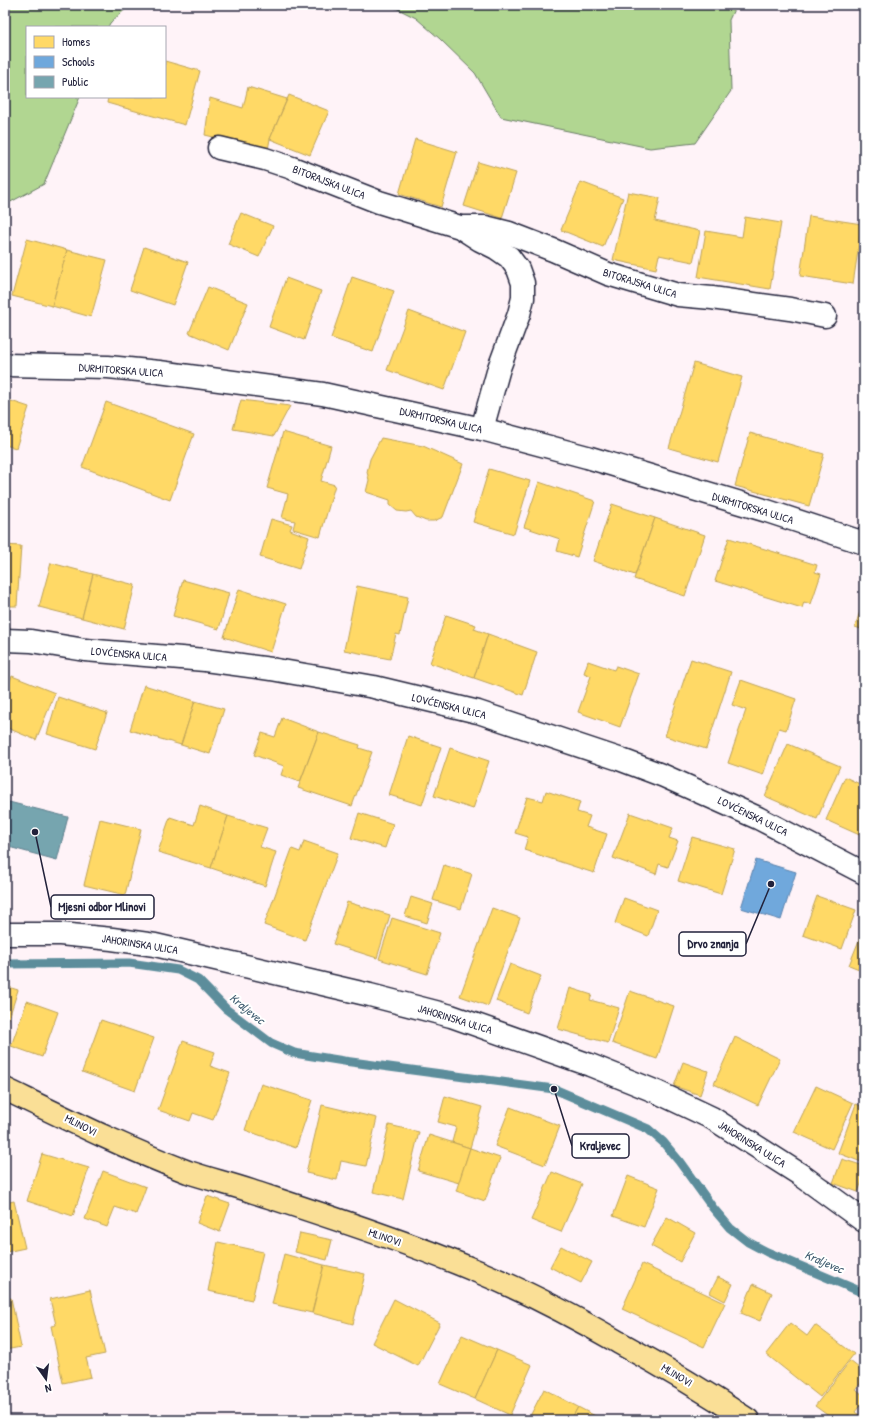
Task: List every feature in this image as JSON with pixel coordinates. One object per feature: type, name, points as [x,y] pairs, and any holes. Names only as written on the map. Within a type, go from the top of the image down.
[{"type":"main road","name":"MLINOVI","points":[[5,1089],[100,1136],[191,1173],[248,1190],[384,1236],[479,1272],[516,1288],[565,1312],[665,1368],[748,1420]]},
{"type":"street","name":"BITORAJSKA ULICA","points":[[219,148],[279,164],[379,202],[460,227],[485,228],[509,233],[608,274],[678,295],[712,298],[790,309],[825,316]]},
{"type":"street","name":"BITORAJSKA ULICA","points":[[460,227],[496,248],[508,257],[518,269],[523,283],[523,298],[519,314],[499,368],[482,429]]},
{"type":"street","name":"DURMITORSKA ULICA","points":[[5,364],[108,367],[160,372],[323,394],[482,429],[587,457],[767,511],[864,543]]},
{"type":"street","name":"LOVĆENSKA ULICA","points":[[5,640],[31,641],[85,650],[204,660],[271,669],[374,687],[478,712],[619,759],[678,782],[758,818],[864,873]]},
{"type":"street","name":"JAHORINSKA ULICA","points":[[5,934],[60,934],[156,945],[370,995],[451,1016],[590,1065],[657,1092],[712,1118],[801,1175],[864,1220]]},
{"type":"green space","points":[[5,5],[130,5],[108,26],[26,26],[26,98],[80,98],[44,184],[5,205]]},
{"type":"green space","points":[[390,5],[736,5],[729,20],[731,91],[695,143],[650,148],[501,117],[475,73],[416,18]]},
{"type":"building: Homes","points":[[166,61],[200,71],[185,125],[107,103],[108,98],[166,98]]},
{"type":"building: Homes","points":[[248,87],[287,99],[270,139],[268,150],[205,135],[210,98],[243,108]]},
{"type":"building: Homes","points":[[289,95],[329,111],[310,155],[270,139]]},
{"type":"building: Homes","points":[[415,139],[457,152],[441,207],[399,194]]},
{"type":"building: Homes","points":[[478,162],[516,173],[502,218],[464,206]]},
{"type":"building: Homes","points":[[581,182],[623,198],[603,247],[561,230]]},
{"type":"building: Homes","points":[[628,192],[660,198],[655,221],[700,231],[693,262],[659,255],[656,269],[613,260]]},
{"type":"building: Homes","points":[[241,213],[273,226],[259,257],[228,244]]},
{"type":"building: Homes","points":[[809,216],[862,224],[853,284],[800,276]]},
{"type":"building: Homes","points":[[745,217],[781,223],[770,289],[698,277],[706,231],[742,237]]},
{"type":"building: Homes","points":[[27,239],[67,250],[52,306],[12,296]]},
{"type":"building: Homes","points":[[144,247],[188,262],[173,305],[130,290]]},
{"type":"building: Homes","points":[[67,250],[107,260],[91,317],[52,306]]},
{"type":"building: Homes","points":[[352,277],[394,291],[373,352],[331,338]]},
{"type":"building: Homes","points":[[286,278],[321,291],[304,340],[269,327]]},
{"type":"building: Homes","points":[[208,287],[248,303],[229,350],[189,333]]},
{"type":"building: Homes","points":[[409,311],[465,332],[444,390],[387,370]]},
{"type":"building: Homes","points":[[694,363],[742,377],[718,462],[669,448]]},
{"type":"building: Homes","points":[[5,399],[29,407],[16,448],[5,445]]},
{"type":"building: Homes","points":[[241,400],[290,406],[274,436],[233,429]]},
{"type":"building: Homes","points":[[106,402],[194,434],[170,500],[82,467]]},
{"type":"building: Homes","points":[[283,432],[331,446],[321,481],[335,485],[320,537],[293,529],[295,521],[282,518],[288,494],[267,488]]},
{"type":"building: Homes","points":[[750,433],[824,454],[809,506],[735,486]]},
{"type":"building: Homes","points":[[381,438],[423,446],[463,464],[443,517],[434,521],[426,521],[416,517],[411,511],[397,511],[390,505],[390,500],[366,492],[369,480],[367,472],[370,459]]},
{"type":"building: Homes","points":[[489,469],[530,481],[514,534],[473,522]]},
{"type":"building: Homes","points":[[539,482],[595,501],[577,557],[557,551],[560,539],[524,527]]},
{"type":"building: Homes","points":[[612,504],[655,518],[635,575],[593,561]]},
{"type":"building: Homes","points":[[655,518],[705,535],[685,596],[634,579]]},
{"type":"building: Homes","points":[[271,519],[292,525],[290,530],[309,537],[299,569],[260,557]]},
{"type":"building: Homes","points":[[729,538],[817,565],[815,572],[821,574],[811,604],[804,602],[802,608],[715,581]]},
{"type":"building: Homes","points":[[5,545],[21,546],[17,606],[5,606]]},
{"type":"building: Homes","points":[[51,563],[93,574],[82,618],[39,607]]},
{"type":"building: Homes","points":[[93,574],[135,585],[124,629],[82,618]]},
{"type":"building: Homes","points":[[183,580],[229,593],[219,629],[173,616]]},
{"type":"building: Homes","points":[[357,586],[408,597],[400,635],[396,634],[390,659],[344,650]]},
{"type":"building: Homes","points":[[239,589],[286,604],[271,652],[224,637]]},
{"type":"building: Homes","points":[[864,599],[864,630],[855,627]]},
{"type":"building: Homes","points":[[446,615],[476,625],[474,629],[488,634],[474,678],[430,663]]},
{"type":"building: Homes","points":[[488,634],[537,652],[523,695],[474,678]]},
{"type":"building: Homes","points":[[691,659],[731,672],[706,749],[665,736]]},
{"type":"building: Homes","points":[[588,661],[614,670],[616,666],[639,674],[620,727],[578,712],[591,676],[584,673]]},
{"type":"building: Homes","points":[[12,676],[55,693],[36,740],[5,727],[5,693]]},
{"type":"building: Homes","points":[[741,680],[796,699],[786,730],[779,728],[763,775],[728,763],[746,710],[732,705]]},
{"type":"building: Homes","points":[[144,685],[195,701],[181,745],[130,730]]},
{"type":"building: Homes","points":[[58,697],[107,713],[95,749],[47,734]]},
{"type":"building: Homes","points":[[195,701],[224,709],[210,754],[181,745]]},
{"type":"building: Homes","points":[[282,718],[319,732],[300,782],[281,775],[284,766],[254,755],[262,733],[275,737]]},
{"type":"building: Homes","points":[[319,732],[360,745],[359,748],[372,752],[352,806],[298,788]]},
{"type":"building: Homes","points":[[408,736],[441,747],[422,805],[389,795]]},
{"type":"building: Homes","points":[[788,744],[840,766],[817,819],[765,796]]},
{"type":"building: Homes","points":[[450,748],[489,761],[473,809],[434,796]]},
{"type":"building: Homes","points":[[845,777],[864,786],[864,837],[826,820]]},
{"type":"building: Homes","points":[[546,791],[580,802],[577,812],[590,816],[586,827],[607,834],[594,873],[524,850],[528,837],[515,833],[527,797],[543,801]]},
{"type":"building: Homes","points":[[200,806],[228,816],[211,868],[158,852],[170,817],[194,825]]},
{"type":"building: Homes","points":[[359,813],[393,824],[385,848],[351,838]]},
{"type":"building: Homes","points":[[630,813],[673,828],[669,838],[678,841],[668,867],[659,864],[656,874],[613,858]]},
{"type":"building: Homes","points":[[228,816],[267,828],[260,847],[276,852],[265,886],[211,868]]},
{"type":"building: Homes","points":[[100,819],[141,829],[125,895],[84,885]]},
{"type":"building: Homes","points":[[692,837],[735,849],[721,894],[678,881]]},
{"type":"building: Homes","points":[[304,841],[338,853],[305,940],[264,925],[292,849],[300,852]]},
{"type":"building: Homes","points":[[444,865],[472,874],[461,909],[433,900]]},
{"type":"building: Homes","points":[[817,896],[856,910],[842,949],[803,935]]},
{"type":"building: Homes","points":[[411,897],[433,904],[427,923],[405,916]]},
{"type":"building: Homes","points":[[624,898],[657,910],[648,936],[615,923]]},
{"type":"building: Homes","points":[[347,902],[390,915],[377,958],[333,944]]},
{"type":"building: Homes","points":[[492,908],[520,918],[488,1006],[460,996]]},
{"type":"building: Homes","points":[[392,918],[440,933],[427,974],[379,959]]},
{"type":"building: Homes","points":[[864,928],[864,971],[849,965]]},
{"type":"building: Homes","points":[[510,964],[541,976],[527,1013],[496,1001]]},
{"type":"building: Homes","points":[[5,986],[18,990],[7,1024],[5,1023]]},
{"type":"building: Homes","points":[[570,988],[592,995],[590,1000],[619,1008],[608,1043],[558,1029]]},
{"type":"building: Homes","points":[[630,991],[674,1006],[657,1059],[612,1043]]},
{"type":"building: Homes","points":[[27,1001],[58,1012],[42,1057],[11,1046]]},
{"type":"building: Homes","points":[[101,1020],[154,1038],[135,1091],[82,1072]]},
{"type":"building: Homes","points":[[735,1037],[780,1059],[758,1105],[714,1084]]},
{"type":"building: Homes","points":[[183,1041],[215,1052],[210,1066],[230,1073],[213,1120],[193,1113],[190,1121],[158,1110]]},
{"type":"building: Homes","points":[[683,1062],[708,1071],[700,1095],[674,1086]]},
{"type":"building: Homes","points":[[261,1084],[312,1100],[296,1148],[245,1130]]},
{"type":"building: Homes","points":[[816,1086],[853,1103],[832,1149],[794,1132]]},
{"type":"building: Homes","points":[[445,1096],[482,1107],[470,1148],[452,1142],[456,1127],[438,1122]]},
{"type":"building: Homes","points":[[856,1104],[864,1107],[864,1163],[838,1153]]},
{"type":"building: Homes","points":[[322,1105],[377,1118],[366,1166],[341,1161],[337,1180],[306,1173]]},
{"type":"building: Homes","points":[[510,1107],[560,1126],[545,1165],[495,1146]]},
{"type":"building: Homes","points":[[389,1125],[419,1132],[403,1199],[373,1192]]},
{"type":"building: Homes","points":[[429,1135],[470,1148],[459,1183],[418,1171]]},
{"type":"building: Homes","points":[[470,1148],[500,1158],[485,1201],[456,1191]]},
{"type":"building: Homes","points":[[42,1154],[89,1168],[73,1216],[27,1201]]},
{"type":"building: Homes","points":[[842,1159],[864,1166],[864,1176],[858,1192],[833,1183]]},
{"type":"building: Homes","points":[[103,1171],[146,1187],[136,1214],[115,1207],[107,1227],[85,1219]]},
{"type":"building: Homes","points":[[552,1172],[582,1184],[561,1232],[531,1220]]},
{"type":"building: Homes","points":[[628,1176],[659,1188],[644,1227],[613,1216]]},
{"type":"building: Homes","points":[[207,1196],[230,1204],[220,1232],[197,1223]]},
{"type":"building: Homes","points":[[14,1201],[25,1248],[6,1252],[5,1203]]},
{"type":"building: Homes","points":[[667,1217],[695,1233],[680,1262],[651,1246]]},
{"type":"building: Homes","points":[[300,1233],[332,1240],[327,1260],[295,1252]]},
{"type":"building: Homes","points":[[218,1242],[263,1252],[252,1300],[208,1291]]},
{"type":"building: Homes","points":[[561,1246],[592,1262],[581,1283],[550,1267]]},
{"type":"building: Homes","points":[[284,1254],[324,1265],[312,1313],[272,1304]]},
{"type":"building: Homes","points":[[642,1264],[725,1303],[704,1347],[622,1309]]},
{"type":"building: Homes","points":[[324,1265],[365,1274],[353,1324],[312,1313]]},
{"type":"building: Homes","points":[[718,1277],[733,1284],[725,1301],[710,1293]]},
{"type":"building: Homes","points":[[753,1284],[772,1293],[760,1321],[741,1313]]},
{"type":"building: Homes","points":[[90,1290],[105,1354],[86,1358],[91,1377],[63,1383],[51,1326],[56,1325],[50,1299]]},
{"type":"building: Homes","points":[[11,1298],[21,1347],[5,1350],[5,1299]]},
{"type":"building: Homes","points":[[394,1299],[440,1323],[418,1366],[372,1343]]},
{"type":"building: Homes","points":[[790,1323],[807,1336],[815,1325],[854,1354],[820,1397],[766,1354]]},
{"type":"building: Homes","points":[[462,1335],[497,1350],[475,1399],[440,1384]]},
{"type":"building: Homes","points":[[497,1350],[532,1365],[510,1415],[475,1399]]},
{"type":"building: Homes","points":[[850,1361],[864,1372],[864,1379],[856,1389],[864,1396],[864,1400],[855,1412],[863,1418],[861,1420],[834,1420],[815,1406]]},
{"type":"building: Homes","points":[[544,1389],[578,1407],[571,1420],[528,1420]]},
{"type":"building: Homes","points":[[578,1407],[603,1420],[571,1420]]},
{"type":"building: Schools","points":[[756,860],[796,872],[781,920],[741,908]]},
{"type":"building: Public","points":[[5,801],[68,817],[57,860],[5,846]]},
{"type":"waterway","name":"Kraljevec","points":[[5,964],[129,963],[178,970],[198,980],[226,1009],[271,1043],[294,1053],[554,1089],[648,1129],[663,1142],[679,1161],[713,1208],[730,1228],[748,1242],[767,1252],[864,1293]]},
{"type":"place","name":"Mjesni odbor Mlinovi","points":[[35,832]]},
{"type":"place","name":"Drvo znanja","points":[[771,884]]},
{"type":"place","name":"Kraljevec","points":[[554,1089]]}]
